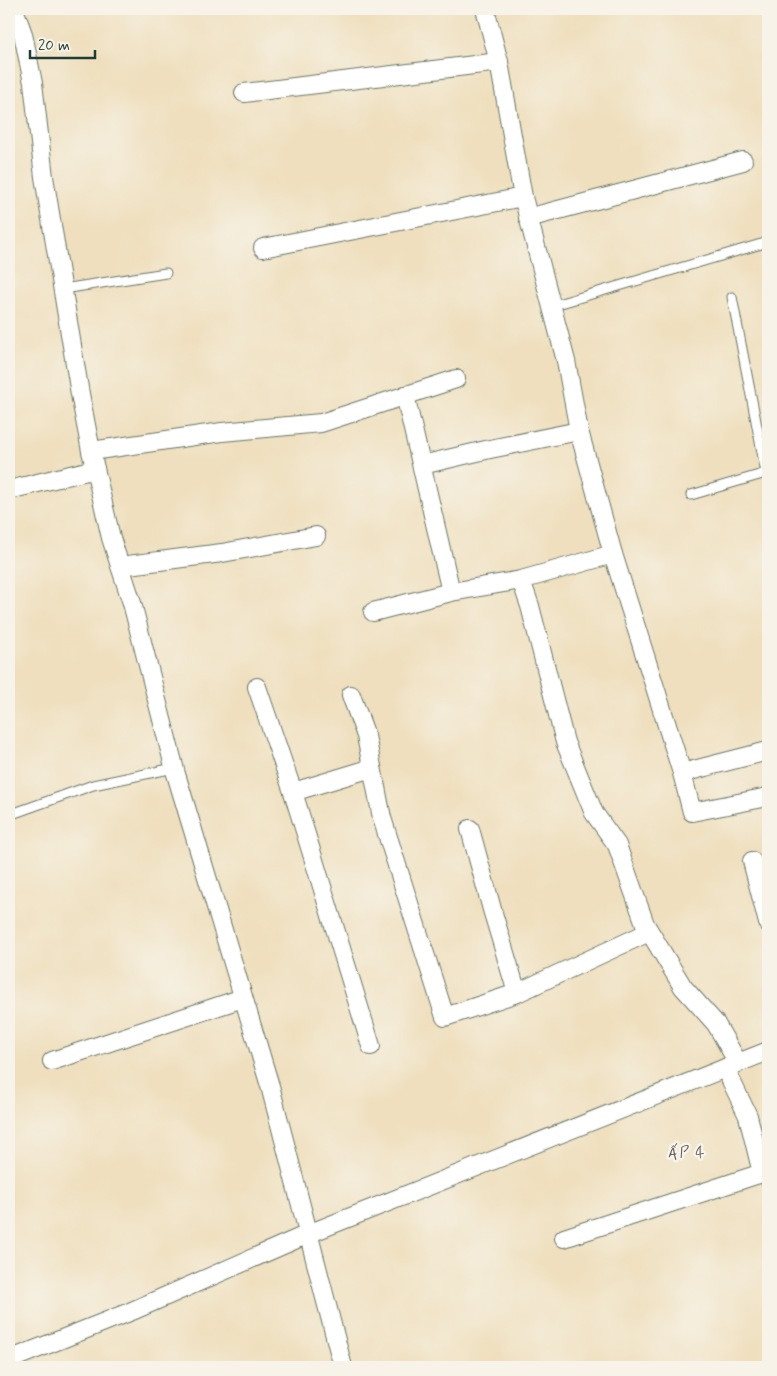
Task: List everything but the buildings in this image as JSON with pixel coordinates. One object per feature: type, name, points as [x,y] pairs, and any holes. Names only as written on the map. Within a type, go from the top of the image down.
[{"type":"street","points":[[14,9],[24,34],[33,83],[44,177],[63,289],[91,451],[111,538],[132,603],[174,768],[270,1086],[343,1367]]},
{"type":"street","points":[[485,9],[499,62],[523,197],[566,361],[578,432],[613,554],[682,773],[692,812],[768,797]]},
{"type":"street","points":[[244,93],[499,62]]},
{"type":"street","points":[[528,218],[743,161]]},
{"type":"street","points":[[263,248],[523,197]]},
{"type":"street","points":[[91,451],[222,432],[321,423],[456,379]]},
{"type":"street","points":[[405,395],[451,592]]},
{"type":"street","points":[[422,465],[490,449],[578,432]]},
{"type":"street","points":[[9,490],[95,469]]},
{"type":"street","points":[[120,566],[222,553],[316,536]]},
{"type":"street","points":[[373,612],[451,592],[521,580],[613,554]]},
{"type":"street","points":[[521,580],[530,606],[565,742],[594,813],[617,845],[649,932],[683,987],[716,1024],[748,1116],[765,1180],[564,1238]]},
{"type":"street","points":[[257,687],[293,792],[370,1046]]},
{"type":"street","points":[[350,695],[366,736],[382,818],[445,1017],[518,993],[649,932]]},
{"type":"street","points":[[682,773],[768,751]]},
{"type":"street","points":[[293,792],[372,768]]},
{"type":"street","points":[[470,829],[493,914],[518,993]]},
{"type":"street","points":[[752,861],[768,923]]},
{"type":"street","points":[[52,1062],[243,998]]},
{"type":"street","points":[[9,1360],[132,1311],[308,1234],[768,1051]]},
{"type":"lane","points":[[551,306],[768,242]]},
{"type":"lane","points":[[63,289],[166,273]]},
{"type":"lane","points":[[691,495],[767,473],[732,298]]},
{"type":"lane","points":[[9,815],[94,785],[174,768]]},
{"type":"district","name":"ẤP 4","points":[[687,1152]]}]
